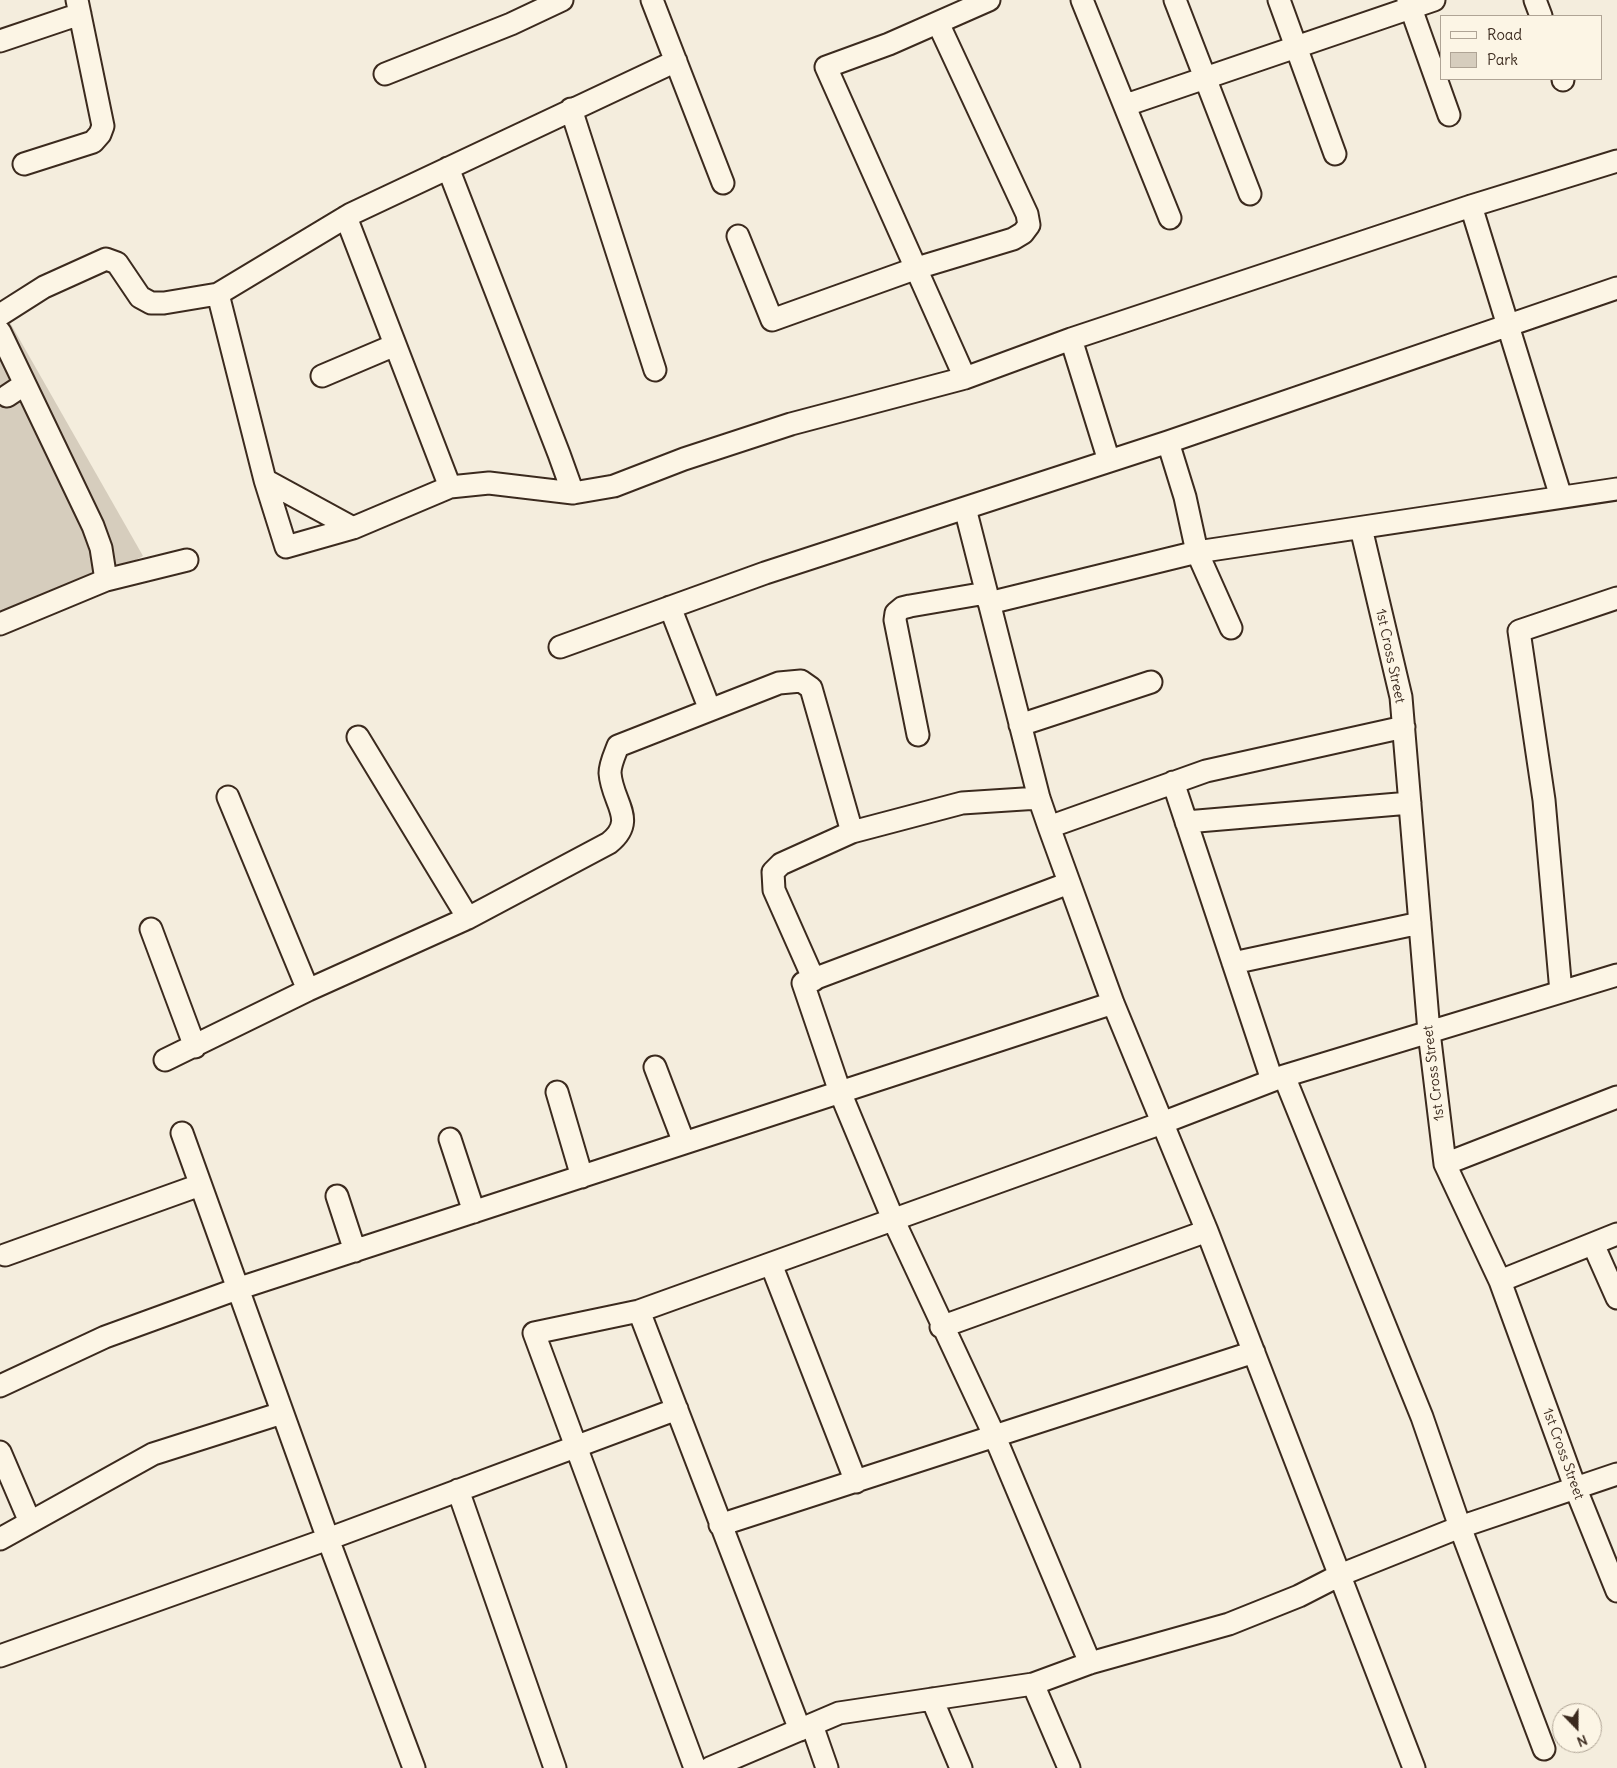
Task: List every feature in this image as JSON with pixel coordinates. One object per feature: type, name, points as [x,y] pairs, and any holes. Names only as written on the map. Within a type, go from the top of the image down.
[{"type":"street","points":[[385,74],[511,24],[562,0]]},
{"type":"street","points":[[652,0],[723,183]]},
{"type":"street","points":[[965,378],[826,68],[990,0]]},
{"type":"street","points":[[1082,0],[1170,218]]},
{"type":"street","points":[[1175,0],[1250,194]]},
{"type":"street","points":[[1279,0],[1335,154]]},
{"type":"street","points":[[1126,105],[1295,47],[1409,4],[1434,0]]},
{"type":"street","points":[[1535,0],[1541,15]]},
{"type":"street","points":[[1409,4],[1449,115]]},
{"type":"street","points":[[0,41],[79,7],[103,126],[100,134],[93,142],[24,164]]},
{"type":"street","points":[[738,236],[772,320],[917,268],[1013,240],[1023,233],[1028,225],[1026,214],[938,23]]},
{"type":"street","points":[[0,315],[44,287],[106,259],[117,263],[140,297],[151,303],[164,303],[218,294],[346,217],[676,61]]},
{"type":"street","points":[[571,110],[655,370]]},
{"type":"street","points":[[218,294],[265,480],[286,547],[353,528],[450,487],[489,483],[573,493],[614,486],[692,457],[791,424],[965,378],[1071,339],[1471,206],[1617,161]]},
{"type":"street","points":[[448,168],[560,454],[573,493]]},
{"type":"street","points":[[1471,206],[1561,497]]},
{"type":"street","points":[[346,217],[450,487]]},
{"type":"street","points":[[560,647],[765,572],[1168,442],[1617,288]]},
{"type":"street","points":[[0,332],[93,526],[101,548],[106,580]]},
{"type":"street","points":[[1071,339],[1109,461]]},
{"type":"street","points":[[322,376],[395,345]]},
{"type":"street","points":[[7,396],[25,384]]},
{"type":"street","points":[[1168,442],[1185,497],[1197,552],[1231,628]]},
{"type":"street","points":[[265,480],[353,528]]},
{"type":"street","points":[[918,735],[896,620],[896,613],[902,608],[987,598],[1197,552],[1617,489]]},
{"type":"street","points":[[965,508],[1039,798],[1049,827],[1113,1003],[1207,1231],[1414,1768]]},
{"type":"street","name":"1st Cross Street","points":[[1361,528],[1401,697],[1429,1032],[1445,1164],[1500,1281],[1575,1487],[1617,1591]]},
{"type":"street","points":[[0,624],[106,580],[187,560]]},
{"type":"street","points":[[1562,992],[1544,800],[1520,631],[1617,598]]},
{"type":"street","points":[[670,608],[710,710]]},
{"type":"street","points":[[165,1060],[195,1047],[308,990],[468,918],[609,843],[620,835],[624,818],[613,792],[610,770],[618,746],[779,683],[801,681],[811,688],[852,832]]},
{"type":"street","points":[[1020,725],[1151,682]]},
{"type":"street","points":[[1049,827],[1206,771],[1404,727]]},
{"type":"street","points":[[358,737],[468,918]]},
{"type":"street","points":[[1173,782],[1233,963],[1278,1078],[1422,1417],[1460,1527],[1544,1750]]},
{"type":"street","points":[[228,797],[308,990]]},
{"type":"street","points":[[814,980],[774,890],[772,872],[781,864],[852,832],[962,803],[1039,798]]},
{"type":"street","points":[[1186,822],[1410,803]]},
{"type":"street","points":[[1069,883],[803,983],[840,1092],[893,1219],[995,1437],[1090,1663]]},
{"type":"street","points":[[1233,963],[1420,923]]},
{"type":"street","points":[[151,929],[195,1047]]},
{"type":"street","points":[[695,1768],[534,1333],[639,1311],[1162,1123],[1278,1078],[1617,975]]},
{"type":"street","points":[[0,1386],[105,1337],[237,1289],[1113,1003]]},
{"type":"street","points":[[656,1067],[684,1144]]},
{"type":"street","points":[[557,1092],[582,1177]]},
{"type":"street","points":[[1445,1164],[1617,1097]]},
{"type":"street","points":[[182,1133],[328,1539],[414,1768]]},
{"type":"street","points":[[450,1138],[474,1212]]},
{"type":"street","points":[[4,1255],[200,1185]]},
{"type":"street","points":[[337,1196],[355,1251]]},
{"type":"street","points":[[942,1327],[1207,1231]]},
{"type":"street","points":[[1500,1281],[1617,1234]]},
{"type":"street","points":[[1593,1244],[1617,1298]]},
{"type":"street","points":[[771,1264],[856,1482]]},
{"type":"street","points":[[639,1311],[720,1525],[806,1727],[827,1768]]},
{"type":"street","points":[[720,1525],[1254,1352]]},
{"type":"street","points":[[0,1656],[328,1539],[677,1409]]},
{"type":"street","points":[[0,1538],[153,1454],[282,1413]]},
{"type":"street","points":[[0,1452],[30,1522]]},
{"type":"street","points":[[710,1768],[839,1713],[1033,1684],[1090,1663],[1229,1624],[1299,1596],[1340,1575],[1460,1527],[1617,1474]]},
{"type":"street","points":[[458,1490],[555,1768]]},
{"type":"street","points":[[1033,1684],[1069,1768]]},
{"type":"street","points":[[932,1699],[961,1768]]},
{"type":"green space","points":[[0,305],[143,556],[0,635]]}]
